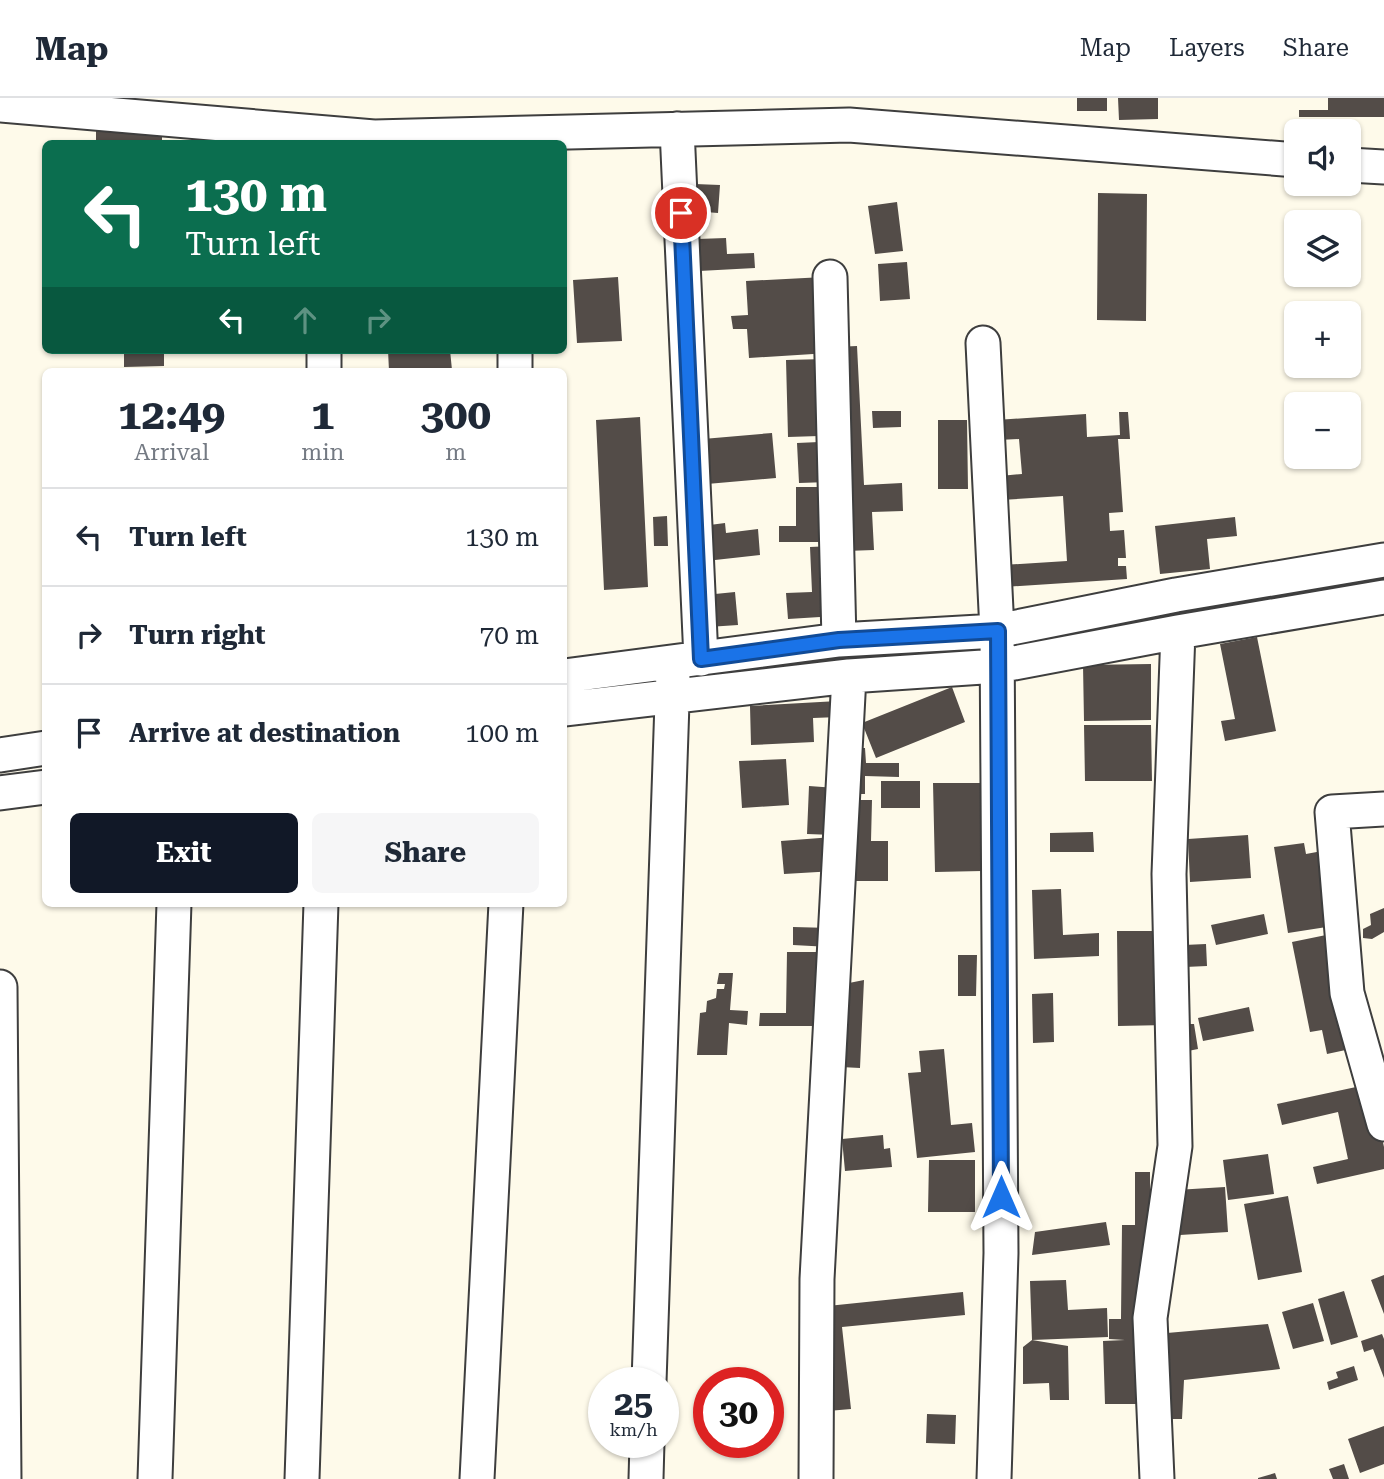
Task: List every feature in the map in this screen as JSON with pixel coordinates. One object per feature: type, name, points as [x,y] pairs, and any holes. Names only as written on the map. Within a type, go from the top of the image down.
[{"type":"street","points":[[0,105],[196,110],[319,138],[509,138],[677,129],[849,125],[1284,159]]},
{"type":"street","points":[[650,1367],[682,673],[677,129]]},
{"type":"street","points":[[1361,166],[1384,167]]},
{"type":"street","points":[[830,277],[839,640]]},
{"type":"street","points":[[983,343],[998,631],[1001,1253],[994,1479]]},
{"type":"street","points":[[567,708],[682,673],[839,640],[998,631],[1176,594],[1384,561]]},
{"type":"street","points":[[567,676],[682,673],[849,676],[998,666],[1384,597]]},
{"type":"street","points":[[1157,1479],[1150,1318],[1175,1146],[1170,874],[1178,632]]},
{"type":"street","points":[[816,1479],[817,1279],[849,676]]},
{"type":"street","points":[[0,755],[42,749]]},
{"type":"street","points":[[0,793],[42,788]]},
{"type":"street","points":[[1384,809],[1332,812],[1347,993],[1384,1124]]},
{"type":"street","points":[[155,1479],[174,907]]},
{"type":"street","points":[[302,1479],[321,907]]},
{"type":"street","points":[[477,1479],[506,907]]},
{"type":"street","points":[[0,987],[4,1479]]},
{"type":"street","points":[[646,1479],[647,1458]]},
{"type":"building","points":[[1077,98],[1107,98],[1107,111],[1077,111]]},
{"type":"building","points":[[1118,98],[1158,98],[1158,119],[1119,120]]},
{"type":"building","points":[[1328,98],[1384,98],[1384,117],[1299,117],[1299,110],[1328,110]]},
{"type":"building","points":[[96,131],[162,132],[162,140],[96,140]]},
{"type":"building","points":[[695,184],[720,185],[718,213],[693,211]]},
{"type":"building","points":[[1098,193],[1147,194],[1146,321],[1097,320]]},
{"type":"building","points":[[897,202],[903,251],[875,254],[868,206]]},
{"type":"building","points":[[726,238],[727,254],[754,253],[755,268],[699,271],[697,239]]},
{"type":"building","points":[[907,262],[910,299],[880,301],[878,264]]},
{"type":"building","points":[[618,277],[622,341],[577,343],[573,280]]},
{"type":"building","points":[[824,277],[829,353],[749,358],[747,329],[733,329],[731,316],[748,315],[746,281]]},
{"type":"building","points":[[857,346],[864,485],[902,483],[903,511],[872,512],[874,550],[846,551],[835,347]]},
{"type":"building","points":[[124,354],[164,354],[164,366],[124,367]]},
{"type":"building","points":[[388,354],[450,354],[452,368],[389,368]]},
{"type":"building","points":[[825,359],[829,482],[799,483],[797,443],[819,442],[819,436],[788,437],[786,360]]},
{"type":"building","points":[[872,411],[901,411],[901,427],[873,428]]},
{"type":"building","points":[[1119,412],[1128,412],[1130,439],[1118,439],[1123,512],[1109,513],[1110,531],[1124,530],[1126,558],[1118,558],[1118,566],[1126,566],[1127,579],[1004,587],[1002,565],[1067,561],[1063,496],[1001,500],[1000,476],[1022,474],[1019,439],[998,440],[996,420],[1086,414],[1087,437],[1120,435]]},
{"type":"building","points":[[640,417],[648,587],[604,590],[596,420]]},
{"type":"building","points":[[938,420],[967,420],[968,489],[938,489]]},
{"type":"building","points":[[772,433],[776,478],[707,484],[703,439]]},
{"type":"building","points":[[796,487],[829,487],[830,542],[779,542],[779,526],[796,526]]},
{"type":"building","points":[[667,516],[668,546],[654,546],[653,517]]},
{"type":"building","points":[[1235,517],[1237,536],[1207,539],[1210,569],[1160,574],[1155,526]]},
{"type":"building","points":[[725,523],[726,533],[758,529],[760,555],[706,561],[702,526]]},
{"type":"building","points":[[832,546],[836,616],[788,619],[786,593],[812,592],[810,547]]},
{"type":"building","points":[[735,592],[738,625],[708,627],[705,595]]},
{"type":"building","points":[[1257,637],[1276,731],[1225,741],[1221,721],[1235,719],[1220,644]]},
{"type":"building","points":[[1151,664],[1151,720],[1084,721],[1083,665]]},
{"type":"building","points":[[952,687],[965,722],[876,758],[862,723]]},
{"type":"building","points":[[838,701],[839,717],[813,718],[814,742],[751,745],[750,706]]},
{"type":"building","points":[[1084,725],[1151,725],[1152,781],[1085,781]]},
{"type":"building","points":[[850,748],[865,748],[866,763],[899,763],[899,777],[865,776],[865,794],[850,794]]},
{"type":"building","points":[[786,759],[789,805],[742,808],[739,761]]},
{"type":"building","points":[[881,781],[920,781],[920,808],[881,808]]},
{"type":"building","points":[[933,783],[981,783],[982,871],[935,872]]},
{"type":"building","points":[[809,786],[836,788],[834,835],[807,834]]},
{"type":"building","points":[[850,800],[872,800],[871,841],[888,841],[888,881],[849,881]]},
{"type":"building","points":[[1093,832],[1094,852],[1050,852],[1050,833]]},
{"type":"building","points":[[1248,835],[1251,878],[1190,882],[1188,839]]},
{"type":"building","points":[[833,837],[835,871],[784,874],[781,841]]},
{"type":"building","points":[[1304,843],[1306,854],[1322,851],[1333,926],[1288,933],[1274,847]]},
{"type":"building","points":[[1061,889],[1063,935],[1099,933],[1099,956],[1034,959],[1032,890]]},
{"type":"building","points":[[1384,908],[1384,932],[1372,939],[1363,938],[1363,929],[1371,925],[1370,914]]},
{"type":"building","points":[[1264,914],[1268,934],[1216,945],[1211,925]]},
{"type":"building","points":[[793,927],[831,928],[830,947],[793,945]]},
{"type":"building","points":[[1117,931],[1166,931],[1167,1025],[1118,1026]]},
{"type":"building","points":[[1331,934],[1355,1048],[1327,1054],[1322,1030],[1310,1032],[1292,942]]},
{"type":"building","points":[[1206,944],[1207,966],[1185,967],[1184,945]]},
{"type":"building","points":[[787,952],[828,952],[827,1026],[759,1026],[760,1013],[786,1013]]},
{"type":"building","points":[[958,955],[977,955],[976,996],[958,996]]},
{"type":"building","points":[[719,973],[733,973],[730,1010],[748,1011],[747,1025],[729,1023],[727,1055],[697,1055],[700,1013],[706,1012],[707,1001],[716,998],[717,989],[724,989],[725,984],[717,984]]},
{"type":"building","points":[[864,980],[860,1068],[841,1067],[844,984]]},
{"type":"building","points":[[1053,993],[1054,1042],[1033,1043],[1032,994]]},
{"type":"building","points":[[1249,1007],[1254,1031],[1203,1041],[1198,1018]]},
{"type":"building","points":[[1185,1024],[1194,1024],[1198,1049],[1183,1052]]},
{"type":"building","points":[[944,1049],[951,1125],[972,1123],[975,1152],[917,1158],[908,1073],[921,1072],[919,1051]]},
{"type":"building","points":[[1370,1084],[1384,1147],[1384,1169],[1317,1184],[1313,1167],[1348,1159],[1338,1112],[1282,1125],[1277,1104]]},
{"type":"building","points":[[883,1135],[884,1149],[890,1148],[892,1167],[845,1171],[842,1139]]},
{"type":"building","points":[[1268,1154],[1274,1194],[1228,1200],[1223,1160]]},
{"type":"building","points":[[929,1160],[975,1160],[975,1212],[928,1212]]},
{"type":"building","points":[[1135,1172],[1150,1172],[1150,1340],[1145,1404],[1105,1404],[1103,1341],[1125,1340],[1109,1339],[1109,1319],[1121,1319],[1122,1225],[1135,1225]]},
{"type":"building","points":[[1225,1187],[1228,1232],[1180,1235],[1176,1190]]},
{"type":"building","points":[[1288,1196],[1302,1272],[1258,1280],[1244,1204]]},
{"type":"building","points":[[1106,1222],[1110,1245],[1032,1255],[1035,1232]]},
{"type":"building","points":[[1384,1275],[1384,1314],[1371,1280]]},
{"type":"building","points":[[1066,1280],[1068,1310],[1107,1308],[1108,1337],[1032,1340],[1030,1281]]},
{"type":"building","points":[[1344,1291],[1358,1337],[1331,1345],[1318,1299]]},
{"type":"building","points":[[963,1292],[965,1315],[842,1327],[851,1409],[828,1411],[818,1307]]},
{"type":"building","points":[[1313,1303],[1324,1341],[1293,1349],[1282,1312]]},
{"type":"building","points":[[1268,1324],[1280,1369],[1184,1380],[1182,1419],[1166,1419],[1167,1333]]},
{"type":"building","points":[[1382,1334],[1384,1378],[1373,1349],[1364,1352],[1361,1341]]},
{"type":"building","points":[[1032,1340],[1068,1346],[1069,1400],[1050,1400],[1049,1383],[1023,1384],[1023,1347]]},
{"type":"building","points":[[1354,1366],[1358,1380],[1329,1390],[1327,1382],[1338,1378],[1336,1372]]},
{"type":"building","points":[[927,1414],[956,1415],[955,1444],[926,1443]]},
{"type":"building","points":[[1384,1426],[1384,1464],[1360,1473],[1348,1439]]},
{"type":"building","points":[[1344,1464],[1349,1479],[1333,1479],[1329,1469]]},
{"type":"building","points":[[1275,1473],[1277,1479],[1258,1479],[1258,1478]]},
{"type":"route","points":[[681,213],[701,659],[839,640],[998,631],[1001,1197]]}]
